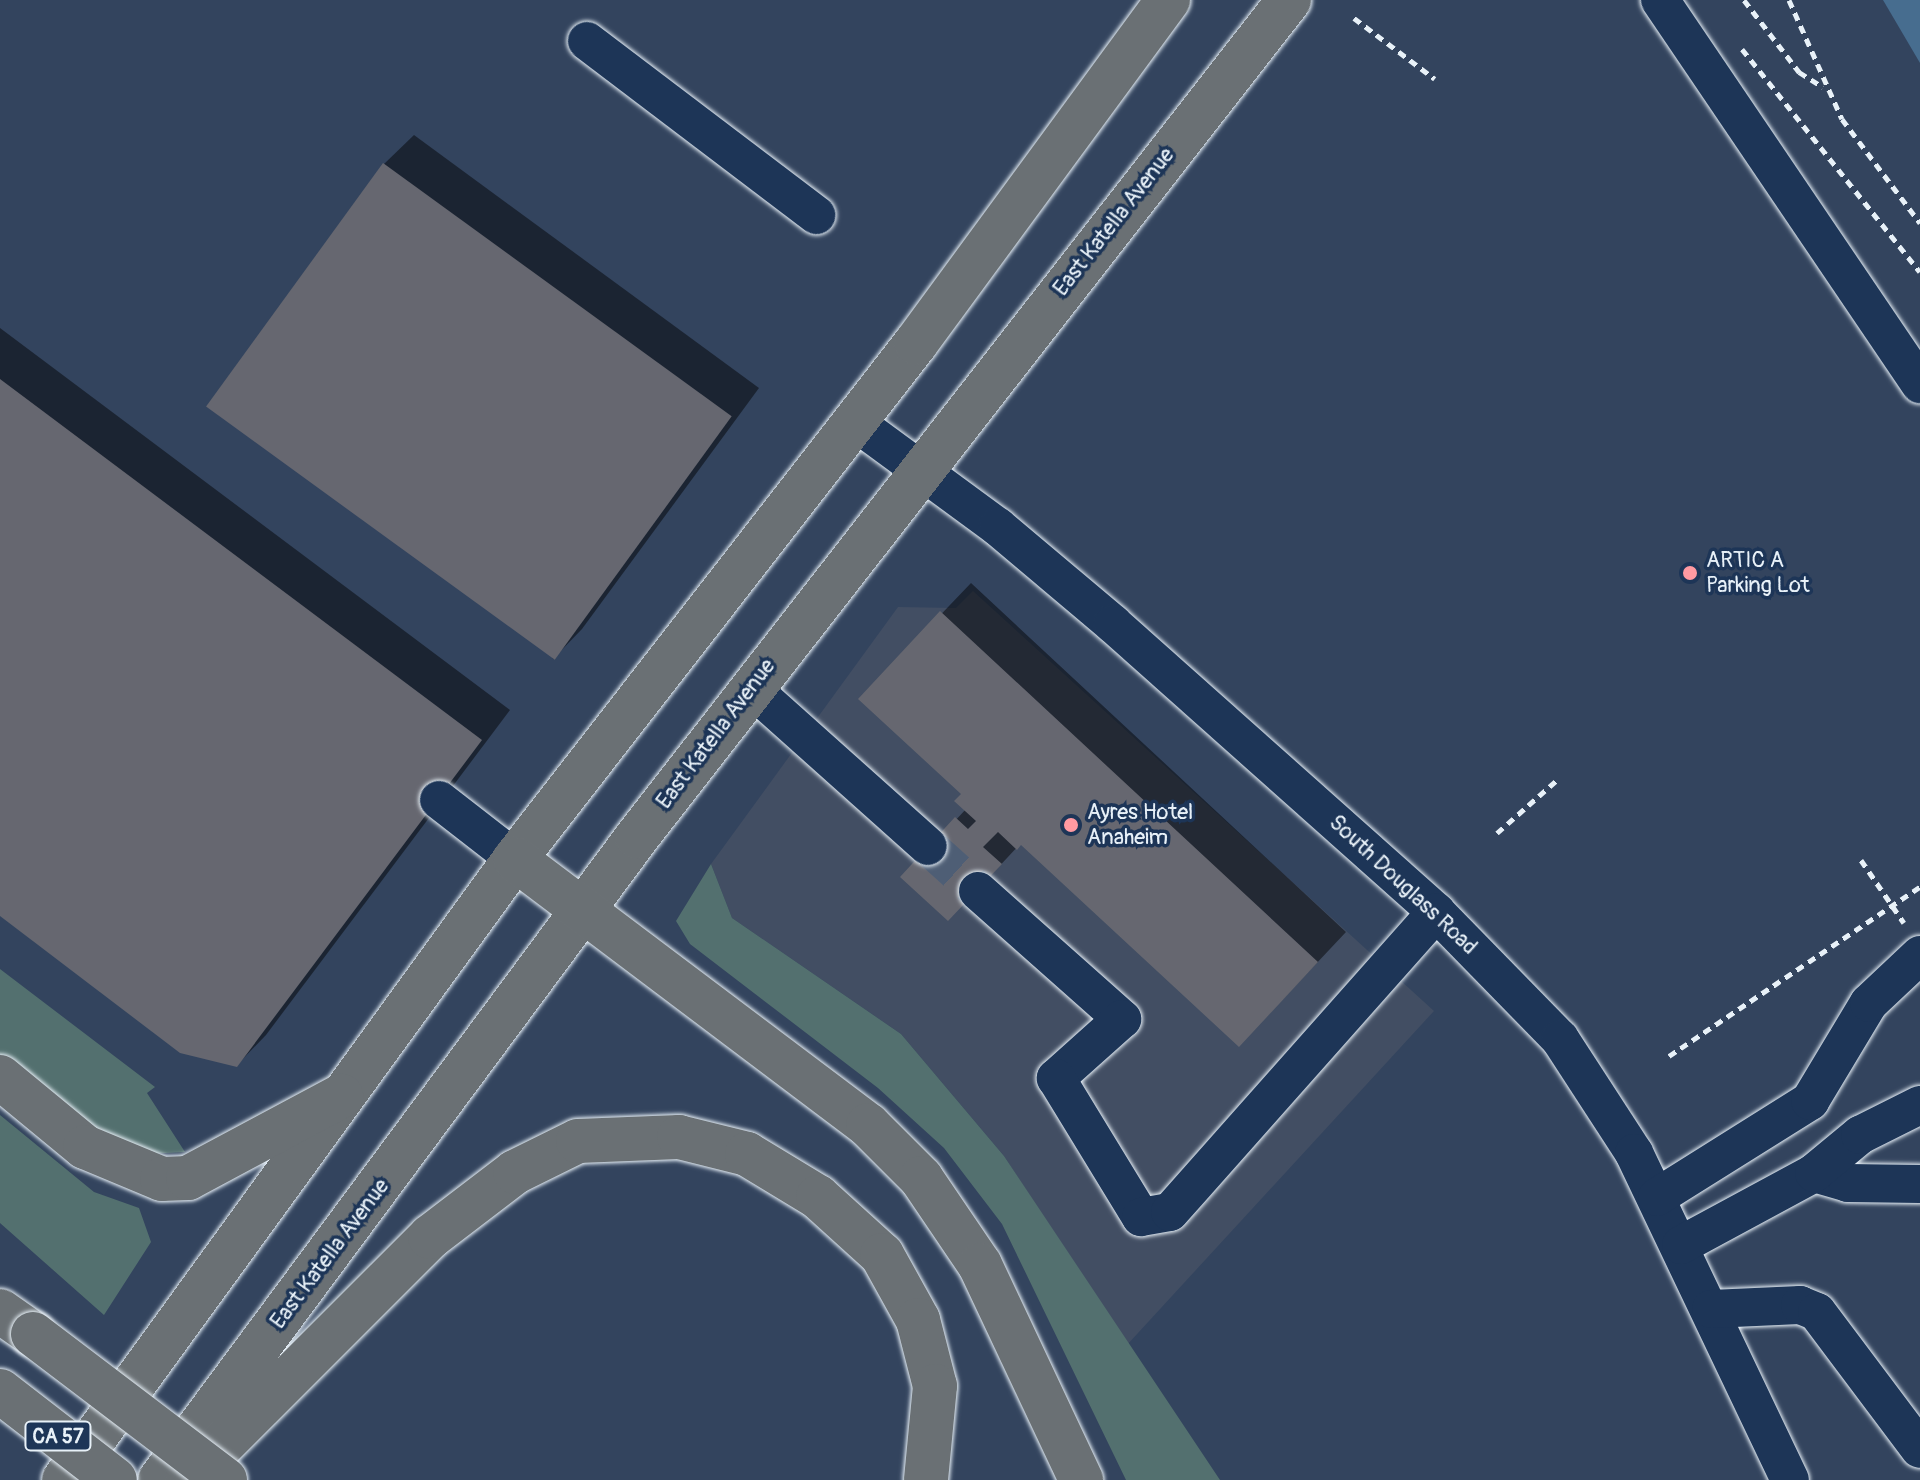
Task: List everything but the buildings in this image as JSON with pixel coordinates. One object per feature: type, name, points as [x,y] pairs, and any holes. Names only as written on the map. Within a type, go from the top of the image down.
[{"type":"main road","points":[[64,1480],[515,859],[855,422],[1168,0]]},
{"type":"main road","name":"East Katella Avenue","points":[[160,1480],[751,688],[1289,0]]},
{"type":"main road","points":[[515,859],[868,1125],[921,1178],[980,1265],[1081,1480]]},
{"type":"main road","points":[[0,1077],[85,1147],[162,1179],[188,1178],[341,1096]]},
{"type":"main road","points":[[187,1480],[430,1237],[515,1172],[578,1141],[679,1137],[747,1154],[818,1197],[882,1255],[918,1320],[935,1386],[926,1480]]},
{"type":"main road","points":[[16,1322],[225,1480]]},
{"type":"main road","name":"CA 57","points":[[0,1391],[115,1480]]},
{"type":"street","points":[[1660,0],[1920,384]]},
{"type":"street","points":[[587,41],[816,215]]},
{"type":"street","name":"South Douglass Road","points":[[855,422],[998,527],[1113,624],[1436,912],[1573,1053],[1657,1197],[1790,1480]]},
{"type":"street","points":[[751,688],[928,846]]},
{"type":"street","points":[[439,800],[515,859]]},
{"type":"street","points":[[978,891],[1122,1019],[1056,1078],[1141,1217],[1170,1212],[1436,912]]},
{"type":"street","points":[[1657,1197],[1810,1101],[1869,1003],[1916,945]]},
{"type":"street","points":[[1681,1245],[1814,1173],[1860,1135],[1920,1105]]},
{"type":"street","points":[[1814,1173],[1848,1183],[1920,1184]]},
{"type":"street","points":[[1711,1309],[1800,1305],[1817,1312],[1920,1449]]},
{"type":"path","points":[[1744,0],[1799,72],[1825,88]]},
{"type":"path","points":[[1789,0],[1825,88],[1877,171],[1920,223]]},
{"type":"path","points":[[1354,18],[1435,79]]},
{"type":"path","points":[[1731,36],[1920,272]]},
{"type":"path","points":[[1497,833],[1558,779]]},
{"type":"path","points":[[1861,860],[1916,945]]},
{"type":"path","points":[[1669,1056],[1920,887]]},
{"type":"shaded area","points":[[973,591],[1434,1011],[1127,1345],[1004,1156],[901,1034],[732,918],[711,864],[898,607],[956,608]]},
{"type":"green space","points":[[711,864],[732,918],[901,1034],[1004,1156],[1220,1480],[1126,1480],[1002,1224],[944,1148],[878,1088],[690,944],[676,921]]},
{"type":"green space","points":[[0,969],[155,1087],[147,1093],[185,1152],[145,1154],[81,1124],[0,1054]]},
{"type":"green space","points":[[0,1115],[94,1192],[139,1208],[151,1242],[104,1315],[0,1223]]},
{"type":"water","points":[[1883,0],[1920,0],[1920,63]]},
{"type":"tunnel","points":[[928,846],[978,891]]},
{"type":"place","name":"ARTIC A Parking Lot","points":[[1690,573]]},
{"type":"place","name":"Ayres Hotel Anaheim","points":[[1071,825]]}]
